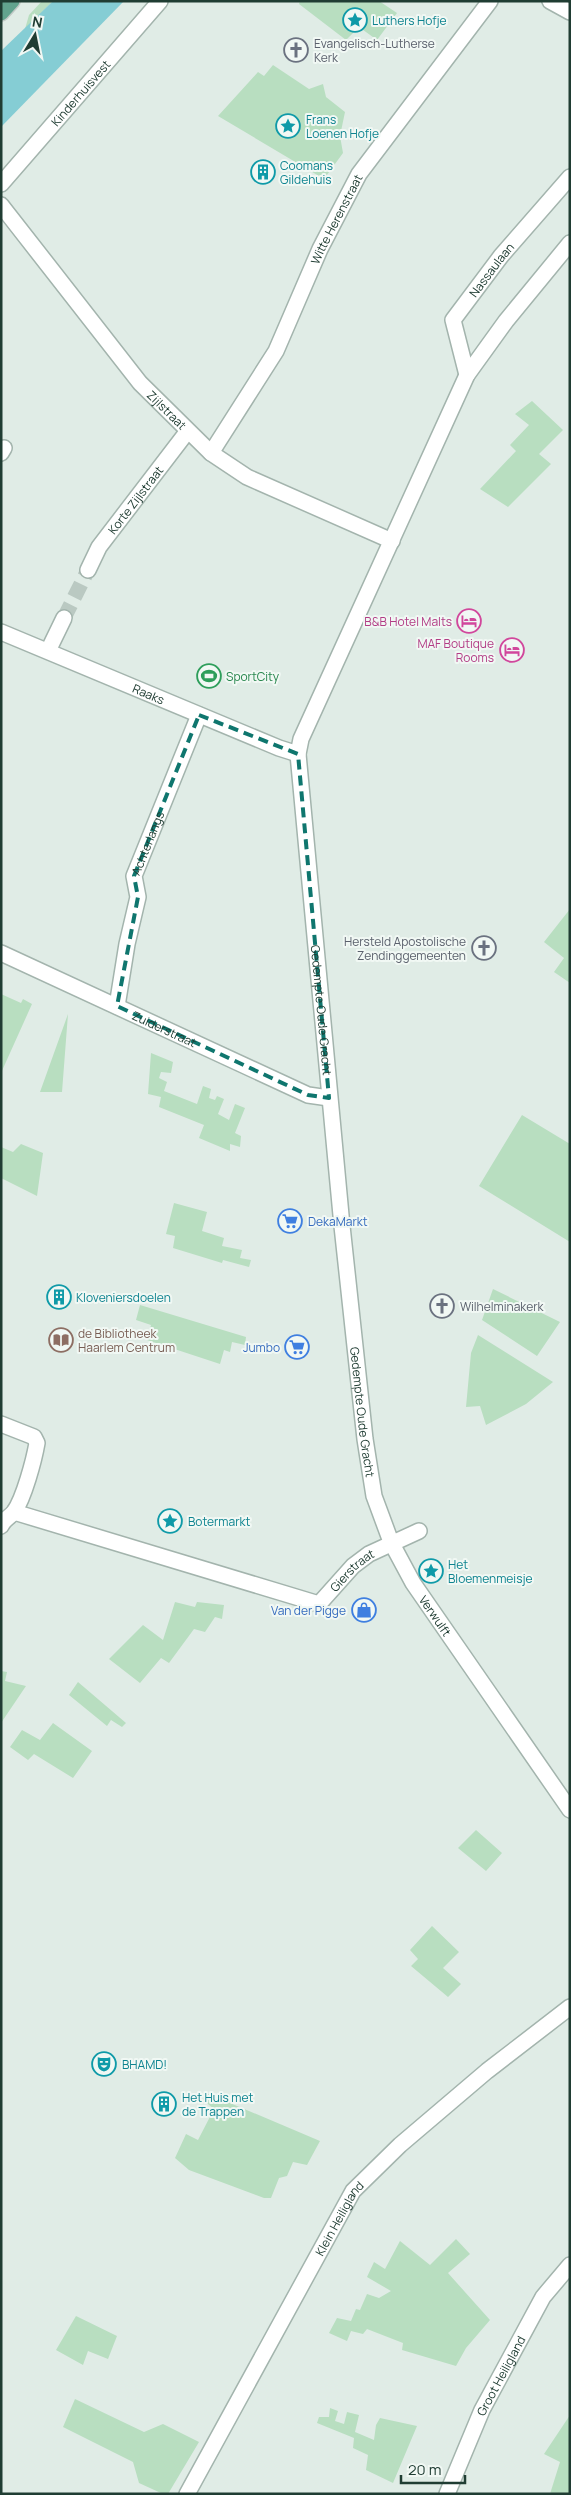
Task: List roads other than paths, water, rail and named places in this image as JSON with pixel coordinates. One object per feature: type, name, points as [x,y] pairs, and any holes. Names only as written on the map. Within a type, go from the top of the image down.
[{"type":"main road","points":[[1,13],[12,1]]},
{"type":"street","name":"Kinderhuisvest","points":[[1,184],[160,1]]},
{"type":"street","name":"Witte Herenstraat","points":[[211,454],[276,351],[320,249],[360,174],[490,1]]},
{"type":"street","points":[[550,1],[570,12]]},
{"type":"street","name":"Nassaulaan","points":[[467,375],[452,320],[501,256],[570,177]]},
{"type":"street","name":"Zijlstraat","points":[[1,205],[140,383],[211,454],[248,477],[392,541]]},
{"type":"street","points":[[392,541],[467,375],[506,321],[570,243]]},
{"type":"street","name":"Korte Zijlstraat","points":[[88,570],[99,547],[187,432]]},
{"type":"street","name":"Gedempte Oude Gracht","points":[[374,1496],[364,1430],[328,1098],[298,754],[301,739],[392,541]]},
{"type":"street","points":[[48,652],[64,618]]},
{"type":"street","name":"Raaks","points":[[1,632],[279,748],[298,754]]},
{"type":"street","name":"Achterlangs","points":[[117,1006],[127,944],[138,897],[134,876],[199,715]]},
{"type":"street","name":"Zuiderstraat","points":[[1,953],[308,1095],[328,1098]]},
{"type":"street","points":[[1,1424],[34,1437],[36,1449],[14,1512],[1,1526]]},
{"type":"street","name":"Verwulft","points":[[374,1496],[391,1542],[413,1583],[570,1810]]},
{"type":"street","name":"Gierstraat","points":[[14,1512],[318,1604],[353,1566],[369,1554],[391,1542],[419,1531]]},
{"type":"street","name":"Klein Heiligland","points":[[187,2494],[353,2191],[400,2145],[487,2071],[570,2007]]},
{"type":"street","name":"Groot Heiligland","points":[[447,2494],[482,2410],[543,2297],[570,2266]]},
{"type":"water","points":[[53,1],[124,1],[1,127],[1,51]]},
{"type":"tunnel","points":[[64,618],[88,570]]},
{"type":"place","name":"Luthers Hofje","points":[[355,20]]},
{"type":"place","name":"Evangelisch-Lutherse Kerk","points":[[296,50]]},
{"type":"place","name":"Frans Loenen Hofje","points":[[288,126]]},
{"type":"place","name":"Coomans Gildehuis","points":[[263,172]]},
{"type":"place","name":"B&B Hotel Malts","points":[[469,621]]},
{"type":"place","name":"MAF Boutique Rooms","points":[[512,650]]},
{"type":"place","name":"SportCity","points":[[209,676]]},
{"type":"place","name":"Hersteld Apostolische Zendinggemeenten","points":[[484,948]]},
{"type":"place","name":"DekaMarkt","points":[[290,1221]]},
{"type":"place","name":"Kloveniersdoelen","points":[[59,1297]]},
{"type":"place","name":"Wilhelminakerk","points":[[442,1306]]},
{"type":"place","name":"de Bibliotheek Haarlem Centrum","points":[[61,1340]]},
{"type":"place","name":"Jumbo","points":[[297,1347]]},
{"type":"place","name":"Botermarkt","points":[[170,1521]]},
{"type":"place","name":"Het Bloemenmeisje","points":[[431,1571]]},
{"type":"place","name":"Van der Pigge","points":[[364,1610]]},
{"type":"place","name":"BHAMD!","points":[[104,2064]]},
{"type":"place","name":"Het Huis met de Trappen","points":[[164,2104]]}]
